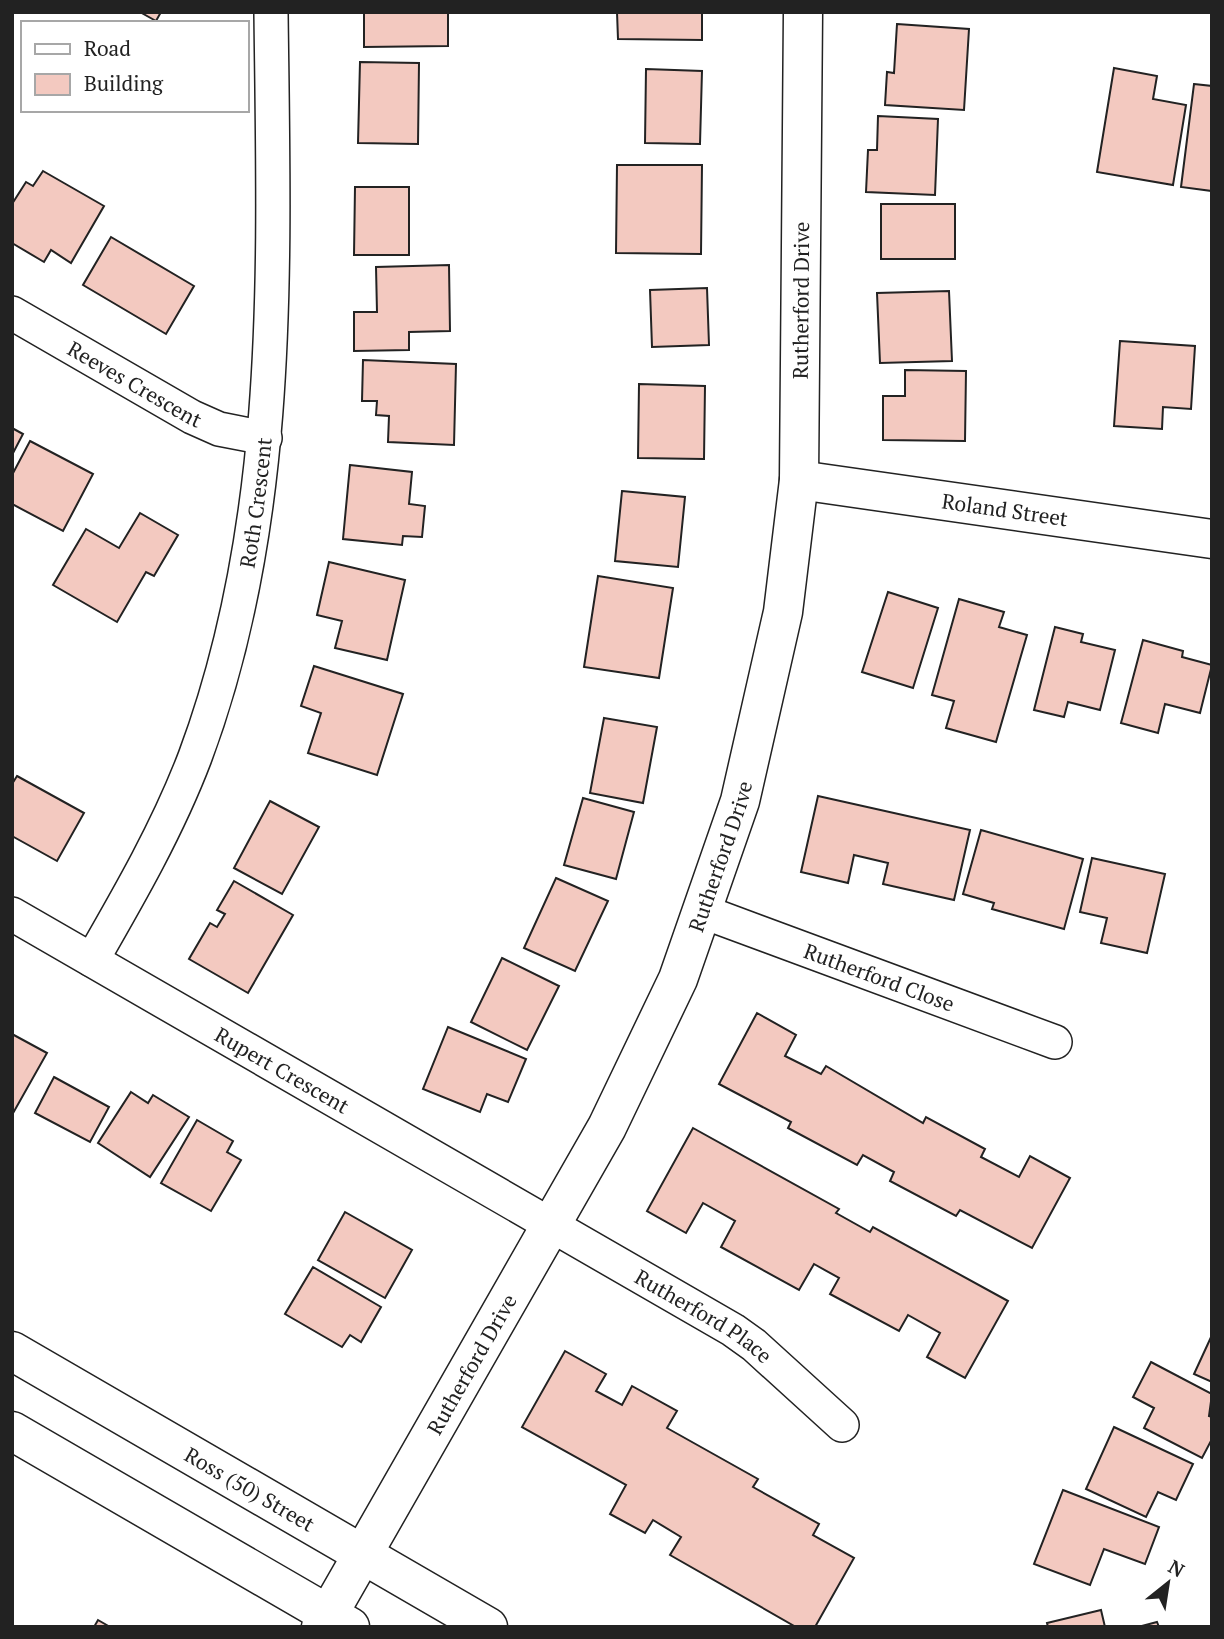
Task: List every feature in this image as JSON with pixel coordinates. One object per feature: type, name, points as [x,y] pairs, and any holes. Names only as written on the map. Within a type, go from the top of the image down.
[{"type":"street","name":"Roth Crescent","points":[[92,960],[164,827],[206,725],[240,603],[258,503],[265,438],[273,176],[271,12]]},
{"type":"street","name":"Rutherford Drive","points":[[333,1623],[363,1555],[613,1116],[678,979],[704,912],[740,801],[783,612],[799,480],[803,12]]},
{"type":"street","name":"Reeves Crescent","points":[[12,313],[191,417],[219,429],[265,438]]},
{"type":"street","name":"Roland Street","points":[[799,480],[1212,539]]},
{"type":"street","name":"Rutherford Close","points":[[704,912],[1055,1042]]},
{"type":"street","name":"Rupert Crescent","points":[[12,914],[551,1224]]},
{"type":"street","name":"Rutherford Place","points":[[551,1224],[733,1330],[754,1345],[842,1425]]},
{"type":"street","name":"Ross (50) Street","points":[[12,1351],[488,1627]]},
{"type":"street","points":[[12,1431],[333,1623]]},
{"type":"building","points":[[140,12],[161,12],[156,21]]},
{"type":"building","points":[[364,12],[448,12],[448,46],[364,47]]},
{"type":"building","points":[[617,12],[702,12],[702,40],[618,39]]},
{"type":"building","points":[[897,24],[969,29],[964,110],[885,105],[887,72],[894,73]]},
{"type":"building","points":[[360,62],[419,63],[418,144],[358,143]]},
{"type":"building","points":[[1114,68],[1157,76],[1153,99],[1186,105],[1173,185],[1097,172]]},
{"type":"building","points":[[646,69],[702,71],[700,144],[645,143]]},
{"type":"building","points":[[1194,84],[1212,86],[1212,191],[1181,187]]},
{"type":"building","points":[[878,116],[938,119],[935,195],[866,192],[868,150],[877,150]]},
{"type":"building","points":[[617,165],[702,165],[701,254],[616,253]]},
{"type":"building","points":[[43,171],[104,206],[71,263],[51,250],[44,262],[12,243],[12,204],[26,182],[33,186]]},
{"type":"building","points":[[355,187],[409,187],[409,255],[354,255]]},
{"type":"building","points":[[881,204],[955,204],[955,259],[881,259]]},
{"type":"building","points":[[111,237],[194,286],[166,334],[83,285]]},
{"type":"building","points":[[449,265],[450,331],[409,332],[409,350],[354,351],[354,312],[377,312],[376,267]]},
{"type":"building","points":[[707,288],[709,345],[652,347],[650,290]]},
{"type":"building","points":[[949,291],[952,361],[880,363],[877,293]]},
{"type":"building","points":[[1120,341],[1195,346],[1191,409],[1163,407],[1162,429],[1114,426]]},
{"type":"building","points":[[363,360],[456,364],[454,445],[388,442],[389,416],[376,415],[377,401],[362,401]]},
{"type":"building","points":[[905,370],[966,371],[965,441],[883,440],[883,396],[905,396]]},
{"type":"building","points":[[639,384],[705,386],[704,459],[638,458]]},
{"type":"building","points":[[12,428],[23,434],[12,455]]},
{"type":"building","points":[[30,441],[93,474],[63,531],[12,504],[12,475]]},
{"type":"building","points":[[350,465],[412,472],[409,504],[425,506],[422,537],[403,536],[402,545],[343,539]]},
{"type":"building","points":[[622,491],[685,497],[678,567],[615,561]]},
{"type":"building","points":[[140,513],[178,535],[154,576],[146,572],[117,622],[53,585],[86,529],[119,548]]},
{"type":"building","points":[[329,562],[405,580],[387,660],[335,648],[342,621],[317,615]]},
{"type":"building","points":[[598,576],[673,588],[659,678],[584,667]]},
{"type":"building","points":[[888,592],[938,608],[913,688],[862,672]]},
{"type":"building","points":[[959,599],[1004,612],[999,627],[1027,635],[996,742],[946,728],[954,701],[932,695]]},
{"type":"building","points":[[1055,627],[1083,634],[1081,642],[1115,650],[1100,710],[1068,702],[1064,717],[1034,710]]},
{"type":"building","points":[[1143,640],[1183,651],[1182,657],[1212,665],[1200,713],[1165,704],[1158,733],[1121,723]]},
{"type":"building","points":[[314,666],[403,694],[377,775],[308,753],[321,713],[301,706]]},
{"type":"building","points":[[604,718],[657,727],[643,803],[590,793]]},
{"type":"building","points":[[17,776],[84,813],[57,861],[12,836],[12,784]]},
{"type":"building","points":[[818,796],[970,830],[954,900],[883,884],[888,863],[854,855],[848,883],[801,872]]},
{"type":"building","points":[[583,798],[634,812],[616,879],[564,865]]},
{"type":"building","points":[[270,801],[319,827],[282,894],[234,868]]},
{"type":"building","points":[[981,830],[1083,859],[1064,929],[992,909],[994,903],[963,894]]},
{"type":"building","points":[[1092,858],[1165,874],[1147,953],[1101,943],[1107,918],[1080,912]]},
{"type":"building","points":[[556,878],[608,901],[575,971],[524,948]]},
{"type":"building","points":[[234,881],[293,915],[248,993],[189,959],[210,923],[217,927],[225,914],[217,910]]},
{"type":"building","points":[[502,958],[559,986],[527,1050],[471,1022]]},
{"type":"building","points":[[757,1013],[796,1035],[785,1056],[821,1074],[826,1066],[923,1123],[926,1117],[985,1149],[981,1157],[1019,1177],[1030,1156],[1070,1178],[1032,1248],[960,1210],[956,1216],[890,1181],[894,1172],[863,1155],[857,1165],[788,1128],[791,1122],[719,1084]]},
{"type":"building","points":[[448,1027],[526,1059],[508,1102],[487,1094],[480,1112],[423,1089]]},
{"type":"building","points":[[12,1034],[47,1053],[12,1115]]},
{"type":"building","points":[[54,1077],[109,1107],[90,1142],[35,1113]]},
{"type":"building","points":[[131,1092],[148,1103],[153,1095],[189,1117],[150,1177],[98,1143]]},
{"type":"building","points":[[197,1120],[233,1141],[227,1152],[241,1160],[211,1211],[161,1183]]},
{"type":"building","points":[[693,1128],[839,1209],[836,1213],[870,1232],[873,1227],[1008,1301],[965,1378],[927,1357],[940,1333],[908,1315],[899,1331],[830,1294],[839,1278],[814,1264],[799,1290],[721,1247],[735,1221],[703,1203],[686,1233],[647,1211]]},
{"type":"building","points":[[345,1212],[412,1250],[385,1298],[318,1260]]},
{"type":"building","points":[[313,1267],[381,1307],[361,1342],[350,1335],[342,1347],[285,1314]]},
{"type":"building","points":[[1212,1335],[1212,1382],[1194,1374]]},
{"type":"building","points":[[565,1351],[606,1374],[596,1391],[622,1405],[632,1386],[677,1411],[667,1428],[758,1479],[753,1487],[819,1524],[813,1535],[854,1558],[815,1627],[796,1627],[670,1555],[681,1537],[653,1520],[645,1533],[610,1514],[626,1485],[522,1427]]},
{"type":"building","points":[[1151,1362],[1212,1394],[1209,1416],[1212,1417],[1212,1439],[1202,1458],[1144,1428],[1154,1408],[1133,1397]]},
{"type":"building","points":[[1114,1427],[1193,1464],[1176,1500],[1158,1492],[1146,1517],[1086,1489]]},
{"type":"building","points":[[1063,1490],[1159,1527],[1145,1564],[1104,1549],[1090,1585],[1034,1564]]},
{"type":"building","points":[[1101,1610],[1105,1627],[1048,1627],[1047,1623]]},
{"type":"building","points":[[98,1620],[110,1627],[94,1627]]},
{"type":"building","points":[[1157,1622],[1159,1627],[1138,1627]]}]
